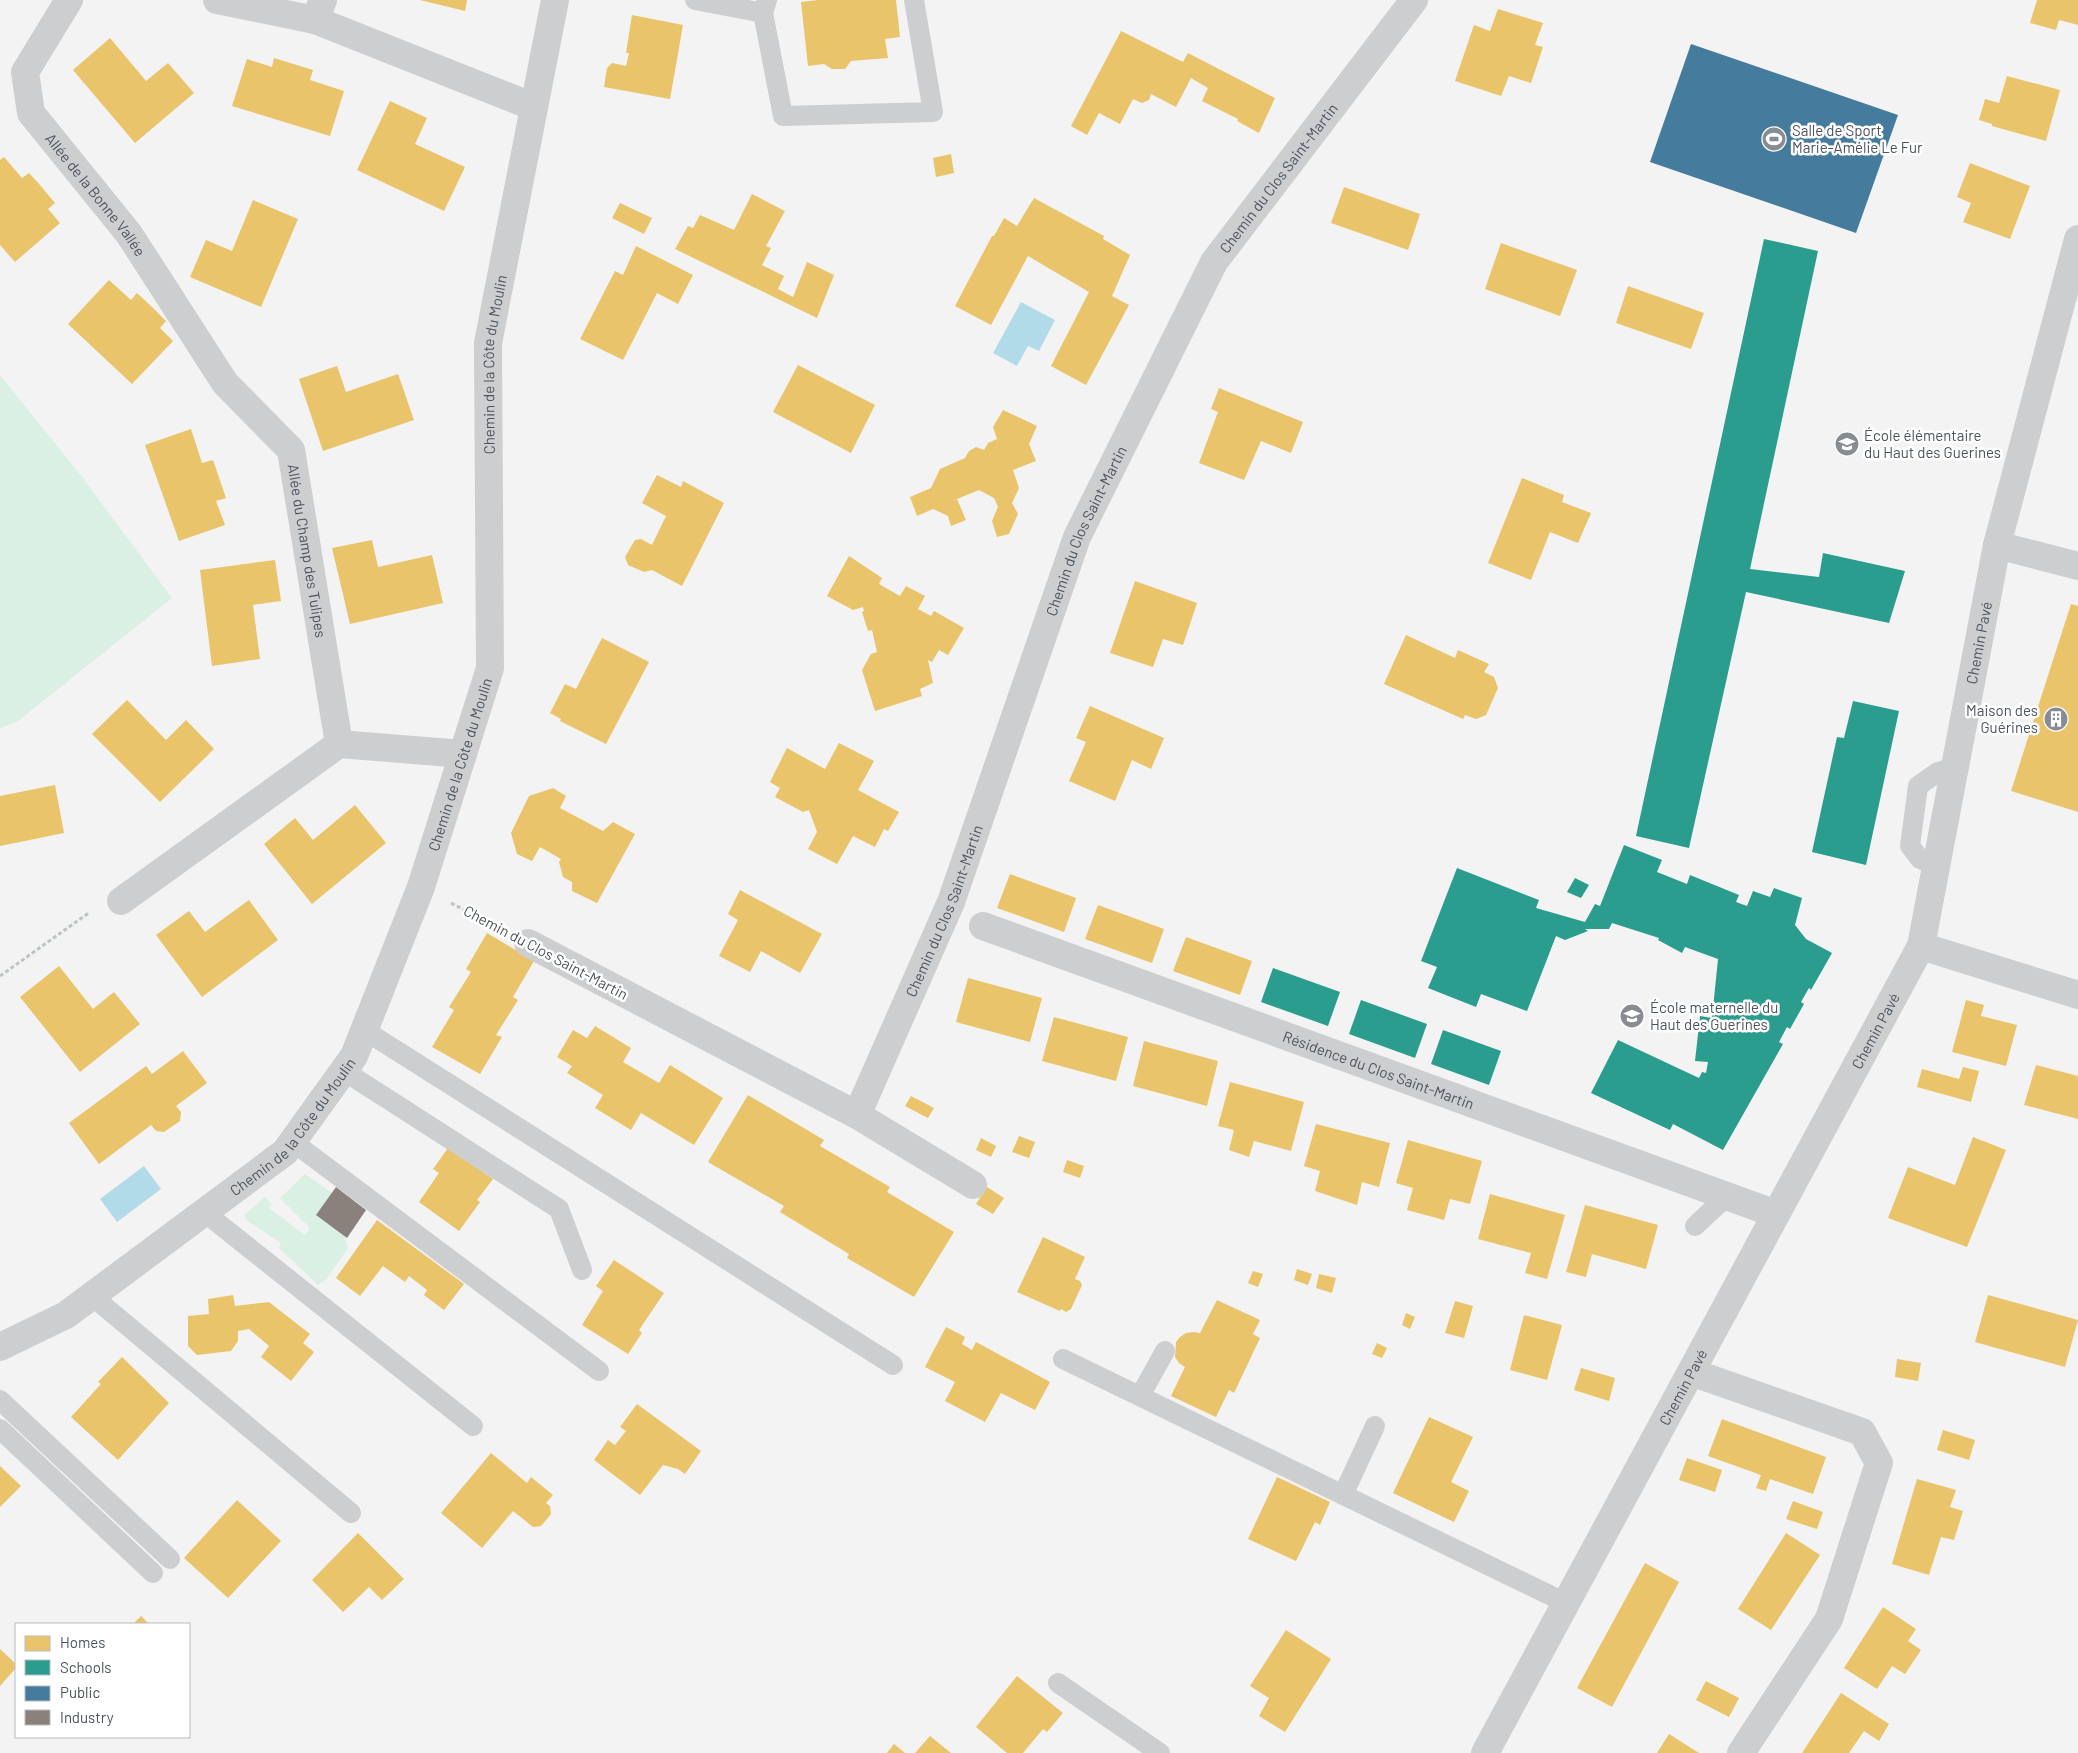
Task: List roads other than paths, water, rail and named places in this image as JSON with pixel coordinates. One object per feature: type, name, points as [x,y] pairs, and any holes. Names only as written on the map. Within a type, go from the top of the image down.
[{"type":"street","name":"Allée de la Bonne Vallée","points":[[69,0],[25,72],[31,113],[129,234],[225,383]]},
{"type":"street","points":[[217,0],[319,10],[534,107]]},
{"type":"street","name":"Chemin de la Côte du Moulin","points":[[0,1347],[66,1315],[285,1152],[354,1056],[421,887],[490,668],[488,342],[555,0]]},
{"type":"street","name":"Chemin du Clos Saint-Martin","points":[[857,1115],[951,902],[1077,537],[1214,262],[1414,0]]},
{"type":"street","name":"Chemin Pavé","points":[[1485,1753],[1920,946],[1998,545],[2078,238]]},
{"type":"street","name":"Allée du Champ des Tulipes","points":[[225,383],[291,450],[339,744]]},
{"type":"street","points":[[1998,545],[2078,566]]},
{"type":"street","points":[[121,901],[339,744],[463,754]]},
{"type":"street","name":"Résidence du Clos Saint-Martin","points":[[983,926],[1776,1214]]},
{"type":"street","name":"Chemin du Clos Saint-Martin","points":[[528,943],[857,1115],[973,1185]]},
{"type":"street","points":[[1920,946],[2078,995]]},
{"type":"street","points":[[1691,1372],[1862,1432],[1879,1463],[1829,1619],[1741,1753]]},
{"type":"lane","points":[[696,0],[765,6],[783,116],[933,112],[914,0]]},
{"type":"lane","points":[[364,1030],[893,1365]]},
{"type":"lane","points":[[344,1072],[559,1208],[582,1270]]},
{"type":"lane","points":[[293,1142],[599,1371]]},
{"type":"lane","points":[[1695,1226],[1727,1196]]},
{"type":"lane","points":[[204,1212],[473,1426]]},
{"type":"lane","points":[[92,1296],[351,1513]]},
{"type":"lane","points":[[1140,1396],[1165,1351]]},
{"type":"lane","points":[[1063,1359],[1566,1603]]},
{"type":"lane","points":[[0,1400],[170,1559]]},
{"type":"lane","points":[[1343,1495],[1376,1426]]},
{"type":"lane","points":[[0,1429],[153,1573]]},
{"type":"lane","points":[[1058,1683],[1160,1753]]},
{"type":"water","points":[[1021,302],[1055,320],[1039,351],[1028,346],[1017,366],[993,353]]},
{"type":"water","points":[[144,1166],[161,1189],[117,1222],[100,1199]]},
{"type":"place","name":"Salle de Sport Marie-Amélie Le Fur","points":[[1774,139]]},
{"type":"place","name":"École élémentaire du Haut des Guerines","points":[[1847,444]]},
{"type":"place","name":"Maison des Guérines","points":[[2056,719]]},
{"type":"place","name":"École maternelle du Haut des Guerines","points":[[1632,1016]]}]
